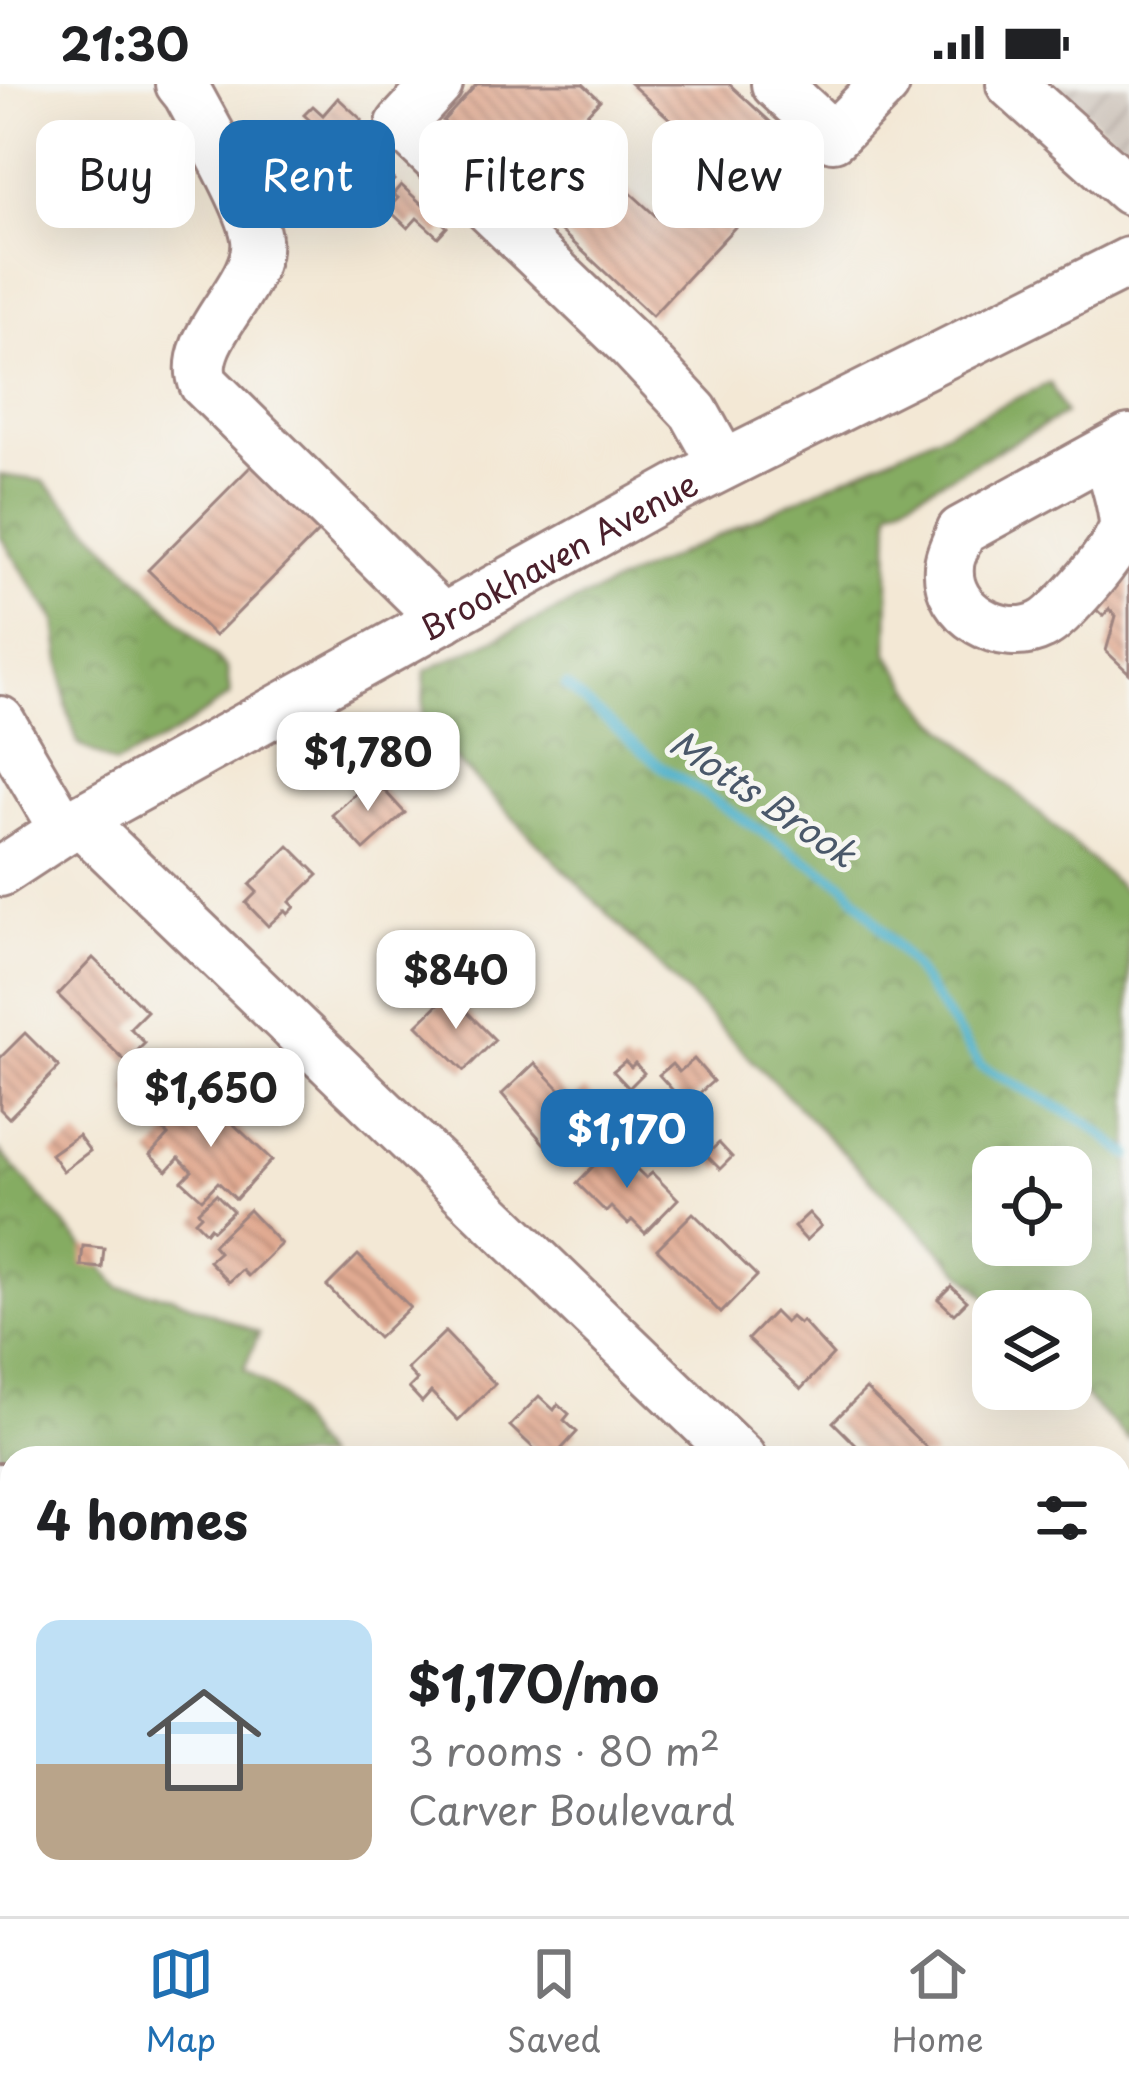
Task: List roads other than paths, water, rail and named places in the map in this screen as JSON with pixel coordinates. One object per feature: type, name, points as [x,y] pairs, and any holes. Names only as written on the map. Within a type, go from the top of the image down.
[{"type":"street","points":[[179,84],[233,181],[256,238],[254,265],[202,355],[200,373],[205,384],[442,619]]},
{"type":"street","points":[[438,84],[401,124],[632,346],[694,412],[723,464]]},
{"type":"street","points":[[776,84],[833,137],[885,84]]},
{"type":"street","points":[[1011,84],[1129,190]]},
{"type":"street","name":"Brookhaven Avenue","points":[[0,872],[72,825],[723,464],[1129,262]]},
{"type":"street","points":[[0,721],[72,825],[728,1446]]},
{"type":"waterway","name":"Motts Brook","points":[[566,686],[659,765],[846,886],[912,965],[981,1066],[1086,1122],[1129,1155]]}]
